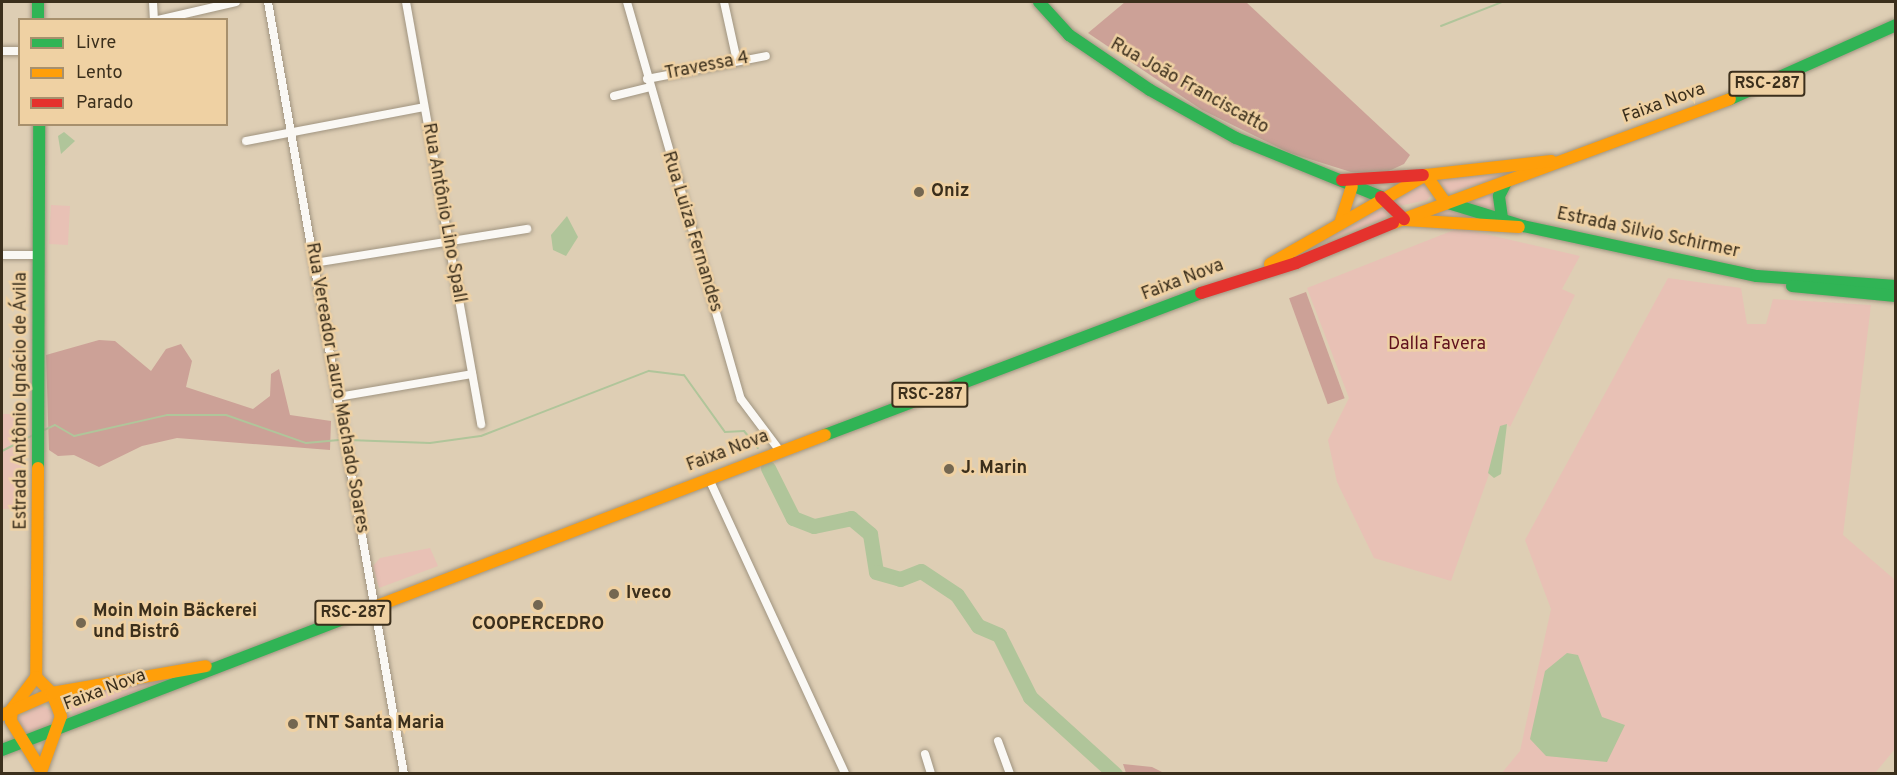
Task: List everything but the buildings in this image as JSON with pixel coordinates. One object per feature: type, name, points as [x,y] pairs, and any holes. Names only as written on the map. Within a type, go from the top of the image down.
[{"type":"main road","points":[[38,2],[38,18]]},
{"type":"main road","name":"Rua João Franciscatto","points":[[1039,2],[1069,35],[1114,69],[1236,138],[1381,197]]},
{"type":"main road","name":"Faixa Nova","points":[[2,750],[780,451],[1249,275],[1296,263],[1445,202],[1506,183],[1791,75],[1896,25]]},
{"type":"main road","name":"Estrada Antônio Ignácio de Ávila","points":[[36,677],[39,126]]},
{"type":"main road","name":"Faixa Nova","points":[[1249,275],[1336,226],[1381,197],[1426,174],[1576,157]]},
{"type":"main road","points":[[1426,174],[1445,202]]},
{"type":"main road","name":"Rua João Franciscatto","points":[[1338,180],[1426,174]]},
{"type":"main road","points":[[1502,218],[1499,196],[1506,183]]},
{"type":"main road","points":[[1336,226],[1347,212],[1352,187]]},
{"type":"main road","points":[[1381,197],[1404,219]]},
{"type":"main road","name":"Estrada Silvio Schirmer","points":[[1445,202],[1523,226],[1765,278],[1792,286],[1896,296]]},
{"type":"main road","name":"Estrada Silvio Schirmer","points":[[1404,219],[1523,226]]},
{"type":"main road","name":"Estrada Silvio Schirmer","points":[[1765,278],[1896,286]]},
{"type":"main road","name":"Faixa Nova","points":[[7,712],[52,693],[220,665]]},
{"type":"main road","points":[[36,677],[52,693],[61,716],[41,772],[12,729],[7,712],[36,677]]},
{"type":"street","points":[[153,2],[154,18]]},
{"type":"street","points":[[165,18],[214,5],[236,2]]},
{"type":"street","name":"Rua Vereador Lauro Machado Soares","points":[[268,2],[404,774]]},
{"type":"street","name":"Rua Antônio Lino Spall","points":[[406,2],[481,424]]},
{"type":"street","name":"Rua Luiza Fernandes","points":[[627,2],[648,83],[741,399],[780,451]]},
{"type":"street","points":[[723,2],[736,61]]},
{"type":"street","points":[[2,51],[18,51]]},
{"type":"street","name":"Travessa 4","points":[[614,96],[648,83],[736,61],[766,56]]},
{"type":"street","points":[[246,141],[424,107]]},
{"type":"street","points":[[314,263],[527,229]]},
{"type":"street","points":[[2,255],[40,255]]},
{"type":"street","points":[[338,397],[472,374]]},
{"type":"street","points":[[709,478],[845,774]]},
{"type":"street","points":[[999,741],[1010,774]]},
{"type":"street","points":[[925,754],[931,774]]},
{"type":"green space","points":[[1511,174],[1448,193],[1437,177]]},
{"type":"green space","points":[[1423,182],[1431,195],[1427,200],[1399,206],[1395,200]]},
{"type":"green space","points":[[1496,192],[1497,213],[1459,204]]},
{"type":"green space","points":[[51,205],[70,206],[68,245],[49,244]]},
{"type":"green space","points":[[1382,206],[1390,216],[1318,244],[1355,224]]},
{"type":"green space","points":[[1443,209],[1489,221],[1429,215]]},
{"type":"green space","name":"Dalla Favera","points":[[1459,228],[1580,256],[1562,289],[1575,295],[1510,427],[1507,424],[1451,581],[1374,558],[1337,482],[1328,440],[1349,398],[1307,288]]},
{"type":"green space","points":[[1668,278],[1741,288],[1747,324],[1766,324],[1773,299],[1871,305],[1843,535],[1895,580],[1895,749],[1875,773],[1501,774],[1520,751],[1551,609],[1525,540]]},
{"type":"green space","points":[[2,414],[21,414],[21,509],[2,509]]},
{"type":"green space","points":[[430,548],[438,566],[379,588],[373,566],[380,558]]},
{"type":"green space","points":[[191,671],[73,715],[65,696]]},
{"type":"green space","points":[[41,705],[58,714],[52,725],[23,732],[18,717]]},
{"type":"shaded area","points":[[1125,2],[1246,2],[1410,155],[1404,164],[1378,176],[1351,172],[1290,153],[1202,110],[1088,33]]},
{"type":"shaded area","points":[[64,132],[75,141],[61,154],[58,136]]},
{"type":"shaded area","points":[[567,216],[578,237],[566,256],[553,250],[551,235]]},
{"type":"shaded area","points":[[1306,292],[1345,398],[1328,404],[1289,298]]},
{"type":"shaded area","points":[[99,340],[115,341],[151,371],[166,349],[181,344],[192,361],[186,387],[253,409],[270,396],[271,374],[279,369],[290,415],[331,421],[330,450],[177,438],[142,446],[99,467],[74,455],[58,456],[49,450],[46,355]]},
{"type":"shaded area","points":[[1507,424],[1501,474],[1494,478],[1488,473],[1500,426]]},
{"type":"shaded area","points":[[1567,653],[1578,655],[1602,717],[1625,725],[1607,762],[1546,756],[1530,739],[1545,671]]},
{"type":"shaded area","points":[[1123,764],[1152,767],[1164,773],[1126,773]]},
{"type":"waterway","points":[[1441,26],[1502,2]]},
{"type":"waterway","points":[[348,440],[430,443],[481,436],[649,371],[684,375],[725,432],[744,431],[758,448]]},
{"type":"waterway","points":[[42,431],[55,425],[74,436],[167,415],[226,415],[306,443],[342,440]]},
{"type":"waterway","points":[[2,451],[34,435]]},
{"type":"waterway","points":[[768,468],[793,518],[814,526],[851,518],[870,534],[876,572],[900,579],[921,571],[957,595],[978,626],[999,635],[1030,697],[1115,774]]},
{"type":"traffic: fast","points":[[38,2],[38,18]]},
{"type":"traffic: fast","points":[[1039,2],[1069,35],[1150,90],[1236,138],[1381,197]]},
{"type":"traffic: fast","points":[[1730,99],[1896,25]]},
{"type":"traffic: fast","points":[[38,468],[39,126]]},
{"type":"traffic: fast","points":[[1502,218],[1499,196],[1506,182]]},
{"type":"traffic: fast","points":[[1445,202],[1523,226],[1757,276],[1896,286]]},
{"type":"traffic: fast","points":[[1792,286],[1896,296]]},
{"type":"traffic: fast","points":[[825,435],[1201,293]]},
{"type":"traffic: fast","points":[[2,750],[369,609]]},
{"type":"traffic: slow","points":[[1393,223],[1730,99]]},
{"type":"traffic: slow","points":[[1270,264],[1426,175],[1551,161]]},
{"type":"traffic: slow","points":[[1426,175],[1445,202]]},
{"type":"traffic: slow","points":[[1341,220],[1352,187]]},
{"type":"traffic: slow","points":[[1405,220],[1519,227]]},
{"type":"traffic: slow","points":[[369,609],[825,435]]},
{"type":"traffic: slow","points":[[38,468],[36,677],[12,709],[11,721],[41,770]]},
{"type":"traffic: slow","points":[[2,715],[52,693],[206,666]]},
{"type":"traffic: slow","points":[[36,677],[52,693],[61,716],[41,772]]},
{"type":"traffic: jam","points":[[1342,180],[1423,175]]},
{"type":"traffic: jam","points":[[1381,197],[1404,219]]},
{"type":"traffic: jam","points":[[1201,293],[1296,263],[1393,223]]},
{"type":"place","name":"Oniz","points":[[919,192]]},
{"type":"place","name":"J. Marin","points":[[949,469]]},
{"type":"place","name":"Iveco","points":[[614,594]]},
{"type":"place","name":"COOPERCEDRO","points":[[538,605]]},
{"type":"place","name":"Moin Moin Bäckerei und Bistrô","points":[[81,623]]},
{"type":"place","name":"TNT Santa Maria","points":[[293,724]]}]
